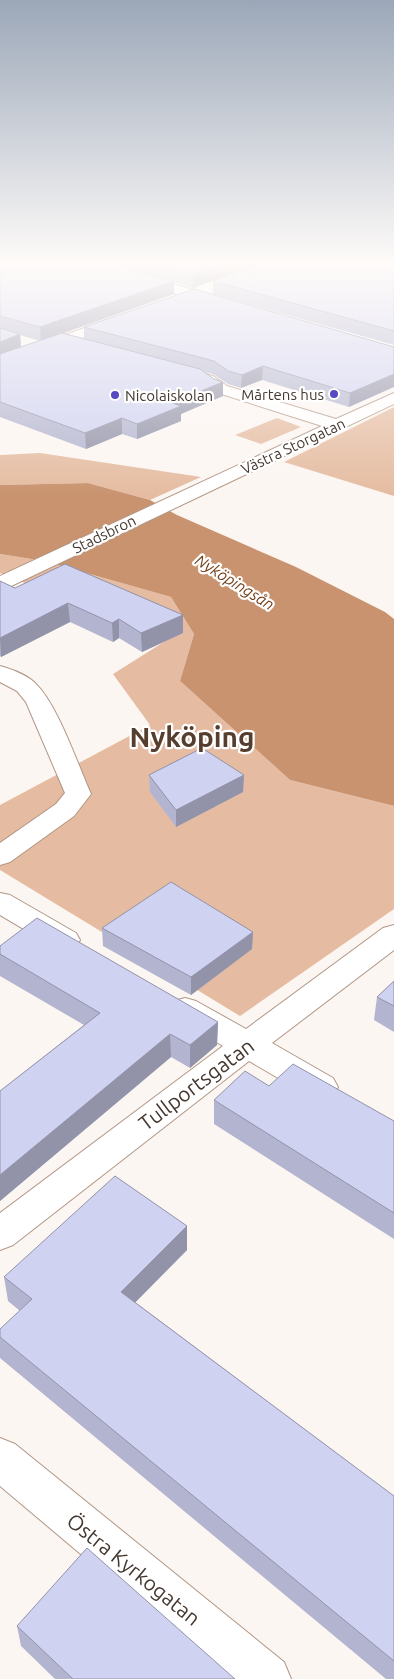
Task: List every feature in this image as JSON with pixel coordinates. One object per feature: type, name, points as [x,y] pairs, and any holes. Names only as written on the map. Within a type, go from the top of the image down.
[{"type":"street","points":[[0,363],[65,338]]},
{"type":"street","points":[[15,340],[41,348]]},
{"type":"street","points":[[60,340],[87,347]]},
{"type":"street","points":[[179,372],[207,379],[221,389],[338,425]]},
{"type":"street","name":"Västra Storgatan","points":[[191,493],[394,398]]},
{"type":"street","name":"Stadsbron","points":[[9,580],[191,493]]},
{"type":"street","points":[[0,673],[25,686],[36,700],[78,794],[66,810],[0,856]]},
{"type":"street","points":[[0,902],[85,951]]},
{"type":"street","name":"Tullportsgatan","points":[[0,1234],[246,1045],[394,935]]},
{"type":"street","points":[[162,996],[351,1104]]},
{"type":"street","name":"Östra Kyrkogatan","points":[[0,1459],[267,1679]]},
{"type":"shaded area","points":[[394,407],[394,496],[284,462]]},
{"type":"shaded area","points":[[277,418],[301,427],[261,444],[235,435]]},
{"type":"shaded area","points":[[40,453],[201,477],[150,500],[88,483],[0,485],[0,455]]},
{"type":"shaded area","points":[[0,554],[44,561],[171,597],[194,634],[180,681],[290,780],[394,806],[394,909],[240,1016],[0,870],[0,805],[150,725],[113,674],[167,640],[0,573]]},
{"type":"water","name":"Nyköpingsån","points":[[88,483],[150,500],[177,515],[296,567],[385,612],[394,619],[394,806],[290,780],[180,681],[194,634],[171,597],[44,561],[0,554],[0,485]]},
{"type":"building","points":[[0,338],[9,338],[0,342]]},
{"type":"building","points":[[46,338],[83,338],[200,369],[214,379],[223,382],[172,403],[181,406],[137,424],[122,418],[85,433],[0,402],[0,354]]},
{"type":"building","points":[[127,338],[364,338],[394,347],[394,374],[350,393],[263,366],[242,375],[228,371],[214,361]]},
{"type":"building","points":[[65,564],[183,615],[141,633],[119,619],[112,623],[68,603],[0,638],[0,581],[15,588]]},
{"type":"building","points":[[202,748],[244,775],[176,810],[149,775]]},
{"type":"building","points":[[171,882],[253,932],[191,977],[102,928]]},
{"type":"building","points":[[37,918],[218,1022],[190,1045],[170,1034],[0,1175],[0,1091],[100,1013],[0,954],[0,946]]},
{"type":"building","points":[[394,981],[394,1006],[377,997]]},
{"type":"building","points":[[293,1064],[394,1121],[394,1213],[214,1100],[245,1071],[269,1086]]},
{"type":"building","points":[[115,1176],[187,1226],[121,1292],[394,1496],[394,1661],[0,1337],[0,1329],[32,1299],[4,1277]]},
{"type":"building","points":[[87,1548],[235,1679],[73,1679],[17,1626]]},
{"type":"place","name":"Mårtens hus","points":[[334,394]]},
{"type":"place","name":"Nicolaiskolan","points":[[115,395]]},
{"type":"district","name":"Nyköping","points":[[192,736]]}]
